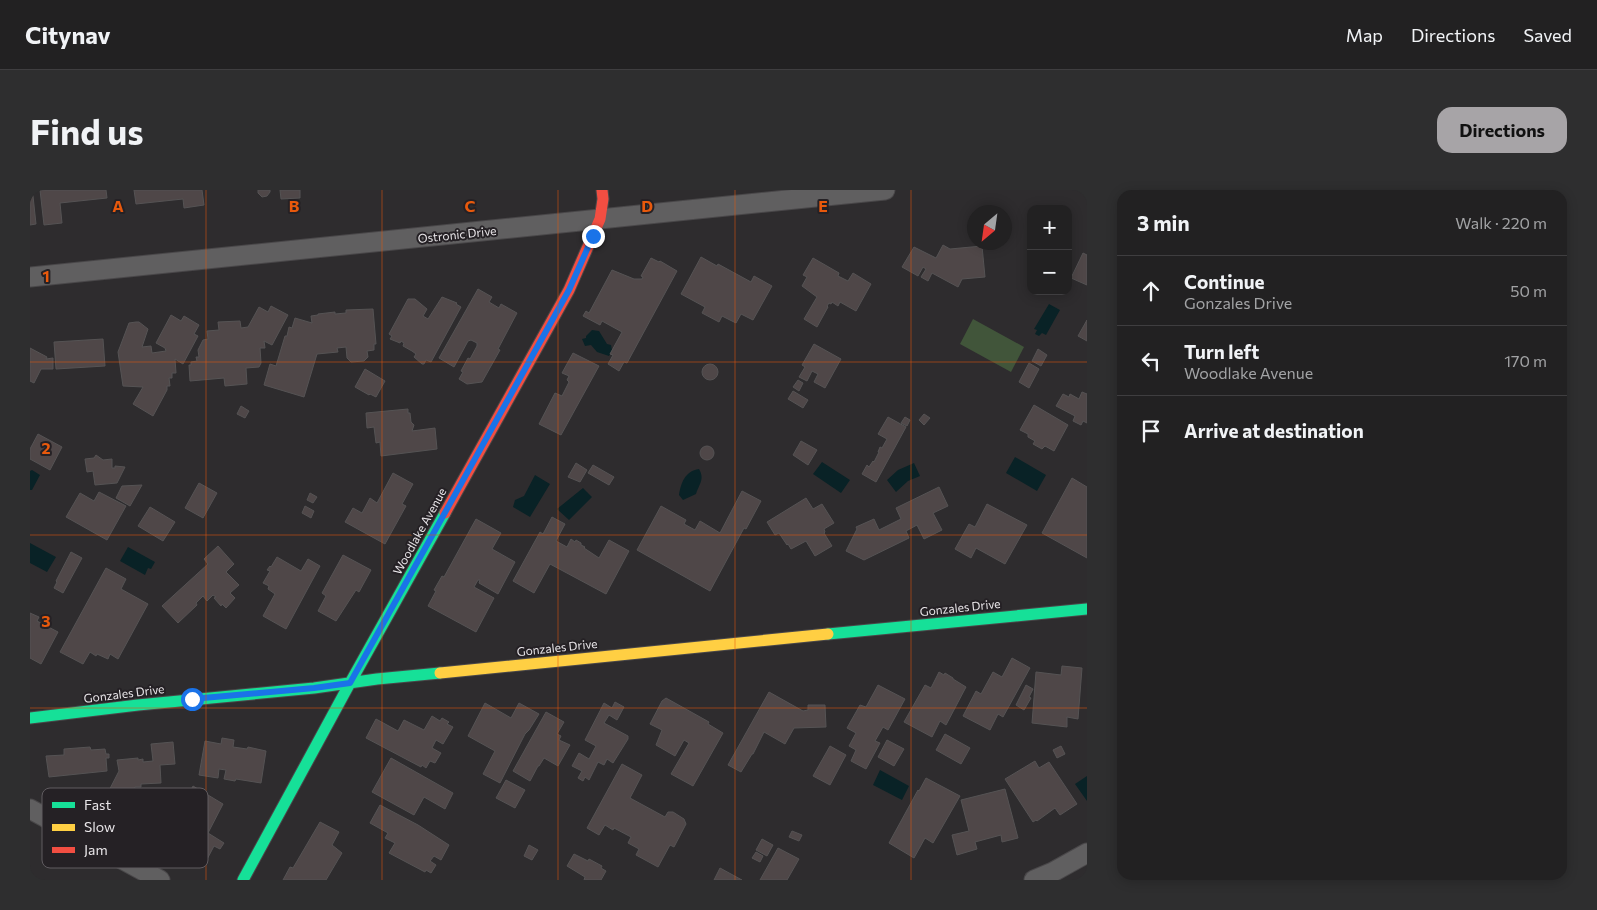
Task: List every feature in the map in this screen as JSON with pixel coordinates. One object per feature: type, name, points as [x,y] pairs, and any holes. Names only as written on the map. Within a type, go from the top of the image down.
[{"type":"street","name":"Woodlake Avenue","points":[[243,880],[350,683],[569,290],[600,219],[603,199],[602,190]]},
{"type":"street","name":"Ostronic Drive","points":[[30,277],[884,190]]},
{"type":"street","name":"Gonzales Drive","points":[[30,718],[138,705],[314,688],[377,679],[1087,609]]},
{"type":"street","points":[[30,809],[42,816]]},
{"type":"street","points":[[1034,880],[1087,853]]},
{"type":"street","points":[[138,868],[160,880]]},
{"type":"green space","points":[[973,319],[1024,347],[1011,372],[960,344]]},
{"type":"water","points":[[1049,304],[1060,310],[1046,335],[1042,333],[1039,336],[1035,334],[1037,330],[1034,329]]},
{"type":"water","points":[[592,330],[599,331],[607,344],[611,345],[612,350],[609,356],[597,352],[591,345],[585,346],[582,339],[586,338]]},
{"type":"water","points":[[1015,457],[1046,475],[1037,491],[1006,473]]},
{"type":"water","points":[[822,462],[850,480],[841,493],[813,474]]},
{"type":"water","points":[[914,463],[920,476],[908,481],[896,492],[887,480],[898,470]]},
{"type":"water","points":[[699,469],[701,482],[696,494],[683,500],[679,495],[683,482],[690,472]]},
{"type":"water","points":[[32,470],[40,475],[32,490],[30,490],[30,471]]},
{"type":"water","points":[[535,475],[550,484],[530,517],[513,507],[515,500],[524,496]]},
{"type":"water","points":[[583,488],[592,497],[569,520],[557,509]]},
{"type":"water","points":[[30,543],[56,557],[47,572],[30,563]]},
{"type":"water","points":[[128,547],[155,562],[151,569],[148,568],[145,575],[120,561]]},
{"type":"water","points":[[880,770],[909,786],[902,800],[873,785]]},
{"type":"water","points":[[1087,776],[1087,801],[1075,784]]},
{"type":"building","points":[[30,190],[32,190],[36,224],[30,225]]},
{"type":"building","points":[[40,190],[106,190],[107,198],[60,203],[62,223],[44,225]]},
{"type":"building","points":[[134,190],[202,190],[204,205],[184,208],[183,199],[136,204]]},
{"type":"building","points":[[258,190],[270,190],[270,192],[267,196],[262,197]]},
{"type":"building","points":[[280,190],[300,190],[300,198],[281,199]]},
{"type":"building","points":[[943,245],[950,249],[967,247],[967,250],[982,250],[985,277],[962,279],[958,287],[932,273],[928,281],[921,277],[926,269],[923,267],[918,276],[902,267],[914,247],[936,258]]},
{"type":"building","points":[[1083,253],[1087,255],[1087,285],[1072,278]]},
{"type":"building","points":[[701,257],[751,282],[754,276],[772,286],[753,320],[741,314],[736,323],[722,316],[719,322],[702,313],[705,307],[681,294]]},
{"type":"building","points":[[651,258],[677,271],[627,363],[624,362],[619,371],[608,364],[613,355],[610,354],[622,332],[602,321],[600,325],[583,316],[586,311],[589,313],[612,270],[634,279],[642,279],[643,277],[641,276]]},
{"type":"building","points":[[813,258],[839,273],[838,276],[848,281],[853,273],[871,284],[856,311],[840,302],[838,306],[832,302],[831,304],[829,303],[817,327],[804,319],[817,297],[802,286],[807,277],[803,275]]},
{"type":"building","points":[[478,289],[492,297],[489,302],[499,308],[501,304],[517,313],[498,349],[500,350],[482,382],[467,384],[459,379],[463,372],[461,371],[468,358],[470,359],[477,343],[471,340],[468,341],[454,367],[439,358]]},
{"type":"building","points":[[442,297],[457,303],[461,307],[431,362],[426,360],[422,364],[414,357],[416,354],[403,346],[404,343],[390,339],[392,336],[389,334],[408,299],[415,299],[427,309],[423,316],[428,319]]},
{"type":"building","points":[[271,306],[288,315],[272,345],[264,341],[265,348],[260,348],[261,363],[259,367],[246,368],[247,384],[225,386],[224,378],[190,381],[189,365],[191,365],[191,362],[197,361],[196,357],[199,357],[198,350],[203,340],[208,339],[207,331],[219,330],[218,322],[240,321],[241,328],[248,327],[259,307],[268,312]]},
{"type":"building","points":[[373,309],[376,344],[374,344],[374,350],[367,351],[368,357],[364,361],[351,362],[347,358],[346,347],[337,348],[338,352],[317,354],[304,397],[264,385],[270,364],[276,366],[285,336],[287,336],[289,327],[292,328],[295,318],[312,323],[311,316],[318,314],[346,313],[346,310]]},
{"type":"building","points":[[171,315],[181,321],[184,316],[199,325],[194,334],[198,336],[183,364],[175,359],[176,373],[172,373],[172,378],[169,378],[170,386],[167,386],[167,390],[153,416],[133,404],[143,387],[123,386],[118,352],[129,323],[136,322],[139,322],[148,329],[142,347],[151,346],[152,353],[166,351],[165,348],[156,343]]},
{"type":"building","points":[[1087,320],[1087,341],[1078,336]]},
{"type":"building","points":[[103,339],[105,366],[56,369],[54,342]]},
{"type":"building","points":[[814,344],[841,359],[825,388],[814,382],[818,374],[812,371],[807,381],[799,377],[805,367],[802,365]]},
{"type":"building","points":[[30,348],[47,357],[46,359],[53,358],[53,369],[41,369],[34,383],[30,381]]},
{"type":"building","points":[[1038,349],[1047,355],[1041,366],[1032,361]]},
{"type":"building","points":[[573,353],[599,366],[561,435],[539,424],[555,393],[562,396],[569,382],[567,380],[569,376],[562,373]]},
{"type":"building","points":[[1029,363],[1039,369],[1029,388],[1019,382]]},
{"type":"building","points":[[710,364],[716,366],[718,372],[716,378],[710,380],[704,378],[702,372],[704,366]]},
{"type":"building","points":[[365,369],[385,381],[376,397],[355,387]]},
{"type":"building","points":[[798,380],[803,383],[799,391],[793,387]]},
{"type":"building","points":[[793,391],[808,400],[803,408],[788,399]]},
{"type":"building","points":[[1082,392],[1087,394],[1087,423],[1083,421],[1081,425],[1073,421],[1075,416],[1056,406],[1063,394],[1069,397],[1070,394],[1079,399]]},
{"type":"building","points":[[1034,405],[1068,425],[1054,451],[1045,446],[1042,449],[1033,444],[1035,441],[1028,437],[1028,434],[1020,430]]},
{"type":"building","points":[[241,406],[249,411],[245,418],[237,414]]},
{"type":"building","points":[[408,409],[411,422],[414,425],[412,431],[435,428],[437,449],[381,456],[380,442],[376,443],[374,427],[367,428],[366,413]]},
{"type":"building","points":[[924,414],[930,418],[924,425],[919,420]]},
{"type":"building","points":[[888,417],[906,427],[876,482],[862,474],[867,465],[869,467],[874,462],[880,447],[882,448],[887,439],[878,434]]},
{"type":"building","points":[[905,417],[910,420],[907,426],[901,423]]},
{"type":"building","points":[[38,434],[62,447],[50,470],[30,459],[30,449]]},
{"type":"building","points":[[801,441],[817,450],[808,465],[793,455]]},
{"type":"building","points":[[707,446],[712,448],[714,453],[712,458],[707,460],[702,458],[700,453],[702,448]]},
{"type":"building","points":[[96,455],[103,460],[112,459],[112,468],[115,468],[115,466],[125,467],[117,483],[95,485],[93,471],[87,472],[85,459],[94,458]]},
{"type":"building","points":[[576,463],[587,470],[580,482],[568,477]]},
{"type":"building","points":[[593,465],[614,477],[609,485],[588,473]]},
{"type":"building","points":[[393,473],[413,484],[402,504],[406,506],[385,544],[345,522],[353,508],[362,513],[370,498],[377,503]]},
{"type":"building","points":[[1072,478],[1087,487],[1087,558],[1042,533]]},
{"type":"building","points":[[199,483],[217,493],[203,518],[185,508]]},
{"type":"building","points":[[142,485],[130,506],[116,498],[122,486]]},
{"type":"building","points":[[939,487],[948,506],[933,513],[942,530],[924,539],[917,525],[906,531],[909,538],[864,560],[846,551],[857,529],[856,527],[874,519],[879,530],[901,519],[896,508]]},
{"type":"building","points":[[742,491],[761,501],[710,591],[637,550],[661,506],[686,520],[684,524],[695,530],[700,521],[720,533]]},
{"type":"building","points":[[99,492],[126,506],[107,540],[66,517],[80,493],[94,501]]},
{"type":"building","points":[[310,493],[317,497],[313,503],[307,500]]},
{"type":"building","points":[[806,498],[813,509],[822,504],[834,523],[824,529],[824,533],[832,546],[815,556],[806,541],[791,549],[779,533],[775,535],[767,522]]},
{"type":"building","points":[[987,504],[1027,525],[1005,564],[976,548],[971,558],[955,549],[969,524],[975,527]]},
{"type":"building","points":[[305,506],[314,511],[311,518],[302,513]]},
{"type":"building","points":[[150,507],[175,522],[163,541],[138,526]]},
{"type":"building","points":[[552,517],[565,524],[556,541],[567,547],[571,539],[575,542],[576,540],[599,558],[609,540],[629,551],[606,594],[550,564],[534,593],[513,581],[540,532],[543,534]]},
{"type":"building","points":[[476,519],[501,533],[492,549],[515,562],[498,594],[479,583],[480,580],[478,580],[474,587],[494,598],[476,632],[428,606],[436,591],[434,590],[442,576],[444,577]]},
{"type":"building","points":[[218,546],[234,564],[226,572],[239,585],[230,593],[235,598],[226,608],[222,604],[221,606],[213,595],[207,601],[203,596],[196,603],[197,605],[178,623],[162,606],[208,564],[204,559]]},
{"type":"building","points":[[71,552],[82,558],[63,593],[54,588]]},
{"type":"building","points":[[343,555],[371,570],[359,592],[356,590],[336,621],[318,611],[326,596],[322,593]]},
{"type":"building","points":[[277,557],[301,571],[308,559],[320,566],[286,629],[263,616],[275,594],[268,589],[269,586],[263,583],[270,571],[267,570]]},
{"type":"building","points":[[106,568],[126,579],[121,589],[148,604],[118,659],[110,654],[108,659],[97,654],[96,656],[90,652],[83,664],[60,652]]},
{"type":"building","points":[[30,613],[39,617],[37,621],[58,632],[41,664],[30,658]]},
{"type":"building","points":[[1012,658],[1030,668],[1003,717],[998,714],[990,730],[963,716],[976,691],[981,694],[993,672],[1002,677]]},
{"type":"building","points":[[1062,666],[1082,668],[1078,719],[1067,717],[1067,727],[1032,723],[1036,672],[1061,675]]},
{"type":"building","points":[[939,672],[944,675],[945,673],[966,687],[946,725],[940,721],[932,737],[904,722],[925,685],[931,688]]},
{"type":"building","points":[[878,685],[905,699],[888,730],[883,727],[875,741],[880,743],[866,769],[851,761],[856,750],[849,746],[856,733],[847,728],[860,705],[866,707]]},
{"type":"building","points":[[1026,685],[1033,689],[1029,697],[1031,698],[1024,710],[1016,705]]},
{"type":"building","points":[[769,692],[803,711],[808,710],[808,705],[825,705],[826,727],[794,728],[785,744],[764,732],[741,772],[728,765]]},
{"type":"building","points":[[666,698],[709,722],[708,724],[723,733],[693,786],[671,774],[689,743],[684,740],[675,756],[656,745],[662,730],[650,724],[662,701]]},
{"type":"building","points":[[615,702],[624,707],[617,720],[609,715],[604,723],[628,736],[628,739],[613,763],[607,759],[604,765],[598,762],[589,780],[585,777],[583,781],[578,778],[582,771],[572,766],[579,753],[589,759],[596,746],[585,740],[604,703],[612,708]]},
{"type":"building","points":[[485,703],[511,718],[519,703],[539,714],[525,734],[500,783],[483,774],[495,751],[468,736]]},
{"type":"building","points":[[546,712],[564,722],[557,734],[561,736],[559,740],[570,745],[558,766],[544,758],[530,781],[513,771]]},
{"type":"building","points":[[432,716],[440,721],[442,718],[453,727],[443,744],[436,740],[432,748],[441,753],[435,763],[430,761],[426,768],[366,738],[376,719],[398,731],[404,720],[424,730]]},
{"type":"building","points":[[945,734],[970,748],[961,764],[936,750]]},
{"type":"building","points":[[222,738],[234,740],[233,747],[247,749],[248,747],[266,751],[261,783],[224,779],[226,770],[219,769],[218,778],[199,775],[205,741],[221,744]]},
{"type":"building","points":[[887,740],[904,749],[894,766],[878,757]]},
{"type":"building","points":[[173,742],[175,764],[160,765],[161,783],[141,784],[141,787],[135,788],[110,788],[119,771],[117,760],[138,758],[138,760],[143,759],[143,762],[153,761],[151,744]]},
{"type":"building","points":[[830,746],[846,755],[830,785],[813,776]]},
{"type":"building","points":[[1061,746],[1065,754],[1057,758],[1053,750]]},
{"type":"building","points":[[90,747],[91,750],[105,749],[106,754],[109,754],[109,758],[106,758],[107,771],[49,777],[46,756],[64,755],[64,749]]},
{"type":"building","points":[[391,758],[453,793],[445,809],[424,797],[414,815],[372,792]]},
{"type":"building","points":[[1035,761],[1039,768],[1049,762],[1077,804],[1060,815],[1055,808],[1033,822],[1005,779]]},
{"type":"building","points":[[622,764],[642,775],[630,798],[665,817],[668,812],[673,812],[684,819],[686,824],[674,847],[670,845],[658,867],[636,855],[639,849],[628,843],[631,837],[605,825],[599,835],[587,828]]},
{"type":"building","points":[[926,778],[960,796],[933,843],[925,838],[914,858],[889,843]]},
{"type":"building","points":[[506,780],[525,790],[515,808],[496,798]]},
{"type":"building","points":[[1005,789],[1018,838],[1002,842],[1001,835],[975,842],[977,849],[957,855],[952,835],[969,831],[961,800]]},
{"type":"building","points":[[208,795],[223,804],[208,833]]},
{"type":"building","points":[[380,805],[418,825],[449,845],[441,860],[434,856],[430,861],[436,865],[431,873],[426,870],[425,872],[389,853],[395,843],[385,838],[388,833],[370,823]]},
{"type":"building","points":[[320,822],[339,832],[332,845],[342,853],[326,880],[283,880],[290,867],[293,868]]},
{"type":"building","points":[[792,831],[802,835],[799,841],[789,837]]},
{"type":"building","points":[[208,833],[224,843],[220,849],[214,846],[208,857]]},
{"type":"building","points":[[762,839],[773,845],[767,856],[756,850]]},
{"type":"building","points":[[529,845],[538,850],[532,860],[524,856]]},
{"type":"building","points":[[778,848],[799,859],[787,880],[760,880]]},
{"type":"building","points":[[756,852],[763,856],[760,862],[752,858]]},
{"type":"building","points":[[574,854],[602,866],[601,868],[606,871],[601,880],[584,880],[585,877],[567,866]]},
{"type":"building","points":[[720,868],[742,880],[714,880]]},
{"type":"traffic: fast","points":[[243,880],[445,513]]},
{"type":"traffic: fast","points":[[828,634],[1087,609]]},
{"type":"traffic: fast","points":[[30,718],[440,673]]},
{"type":"traffic: slow","points":[[440,673],[828,634]]},
{"type":"traffic: jam","points":[[445,513],[569,290],[600,219],[603,199],[602,190]]},
{"type":"route","points":[[192,699],[350,683],[569,290],[593,236]]}]
